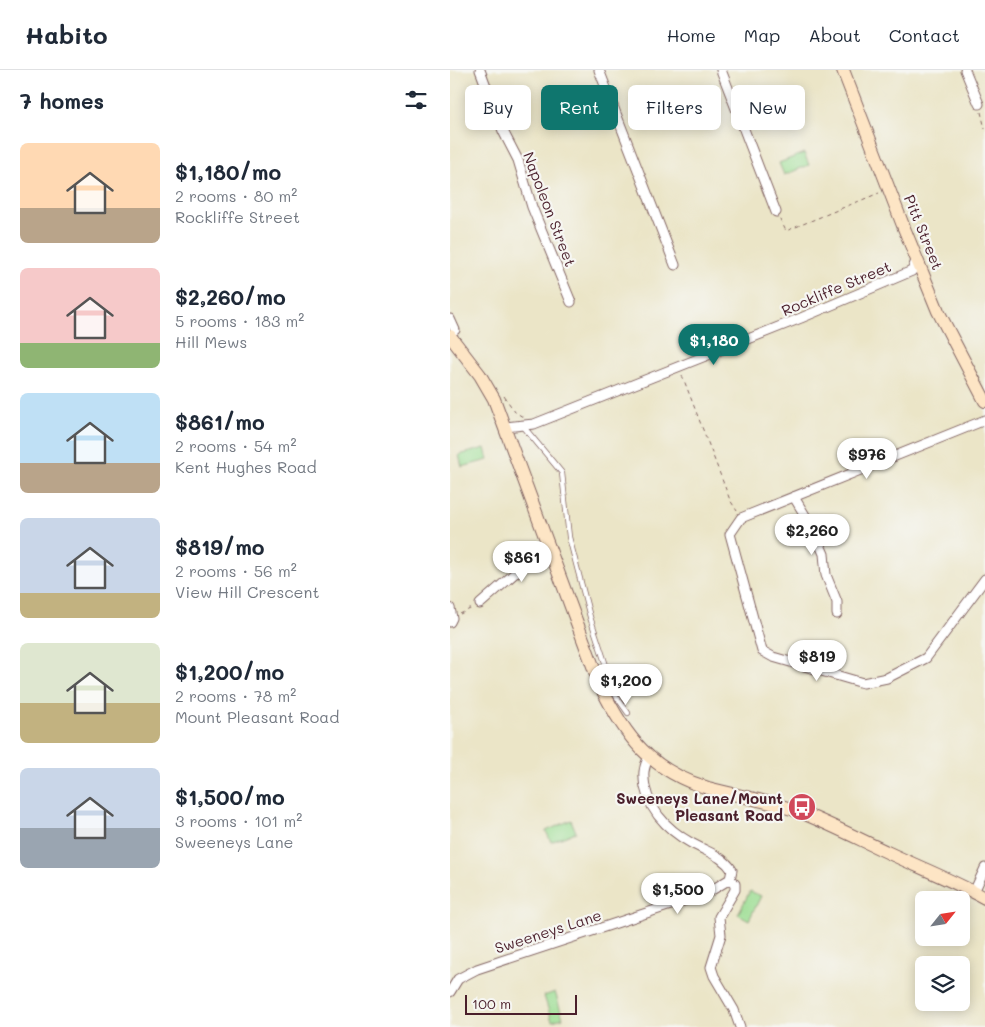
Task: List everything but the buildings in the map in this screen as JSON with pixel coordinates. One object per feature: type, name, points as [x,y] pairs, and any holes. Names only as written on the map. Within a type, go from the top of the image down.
[{"type":"street","name":"Napoleon Street","points":[[480,70],[503,131],[518,160],[532,207],[571,302]]},
{"type":"street","points":[[599,70],[674,264]]},
{"type":"street","points":[[721,70],[776,212]]},
{"type":"street","name":"Pitt Street","points":[[842,70],[938,311],[985,401]]},
{"type":"street","points":[[965,70],[979,104]]},
{"type":"street","name":"Rockliffe Street","points":[[505,427],[534,424],[801,318],[912,271],[917,258]]},
{"type":"street","points":[[450,319],[453,340],[480,375],[505,427],[604,693],[626,732],[649,757],[676,775],[693,782],[802,813],[979,895],[985,868]]},
{"type":"street","points":[[985,420],[741,518],[730,534],[762,651],[773,657],[863,684],[887,678],[926,658],[985,578]]},
{"type":"street","points":[[794,496],[812,527],[824,554],[826,575],[837,602],[837,614]]},
{"type":"street","points":[[480,604],[548,544]]},
{"type":"street","points":[[450,608],[451,620]]},
{"type":"street","points":[[649,757],[643,768],[644,781],[657,815],[672,830],[691,843],[726,861],[732,870],[730,879],[735,884],[735,890],[719,917],[721,935],[711,967],[714,976],[734,1010],[740,1027]]},
{"type":"street","name":"Sweeneys Lane","points":[[450,992],[458,980],[477,969],[707,893],[730,879]]},
{"type":"lane","points":[[522,425],[562,473],[570,537],[590,616],[616,696],[628,713]]},
{"type":"path","points":[[979,104],[985,129]]},
{"type":"path","points":[[776,212],[786,231],[889,188]]},
{"type":"path","points":[[679,366],[730,500],[741,518]]},
{"type":"path","points":[[451,620],[480,604]]},
{"type":"green space","points":[[804,153],[809,165],[784,175],[779,163]]},
{"type":"green space","points":[[485,448],[488,460],[462,467],[459,455]]},
{"type":"green space","points":[[571,820],[576,832],[551,842],[546,831]]},
{"type":"green space","points":[[750,891],[761,896],[749,920],[738,914]]},
{"type":"green space","points":[[555,992],[563,1018],[552,1021],[544,996]]},
{"type":"place","name":"Sweeneys Lane/Mount Pleasant Road","points":[[802,807]]}]
